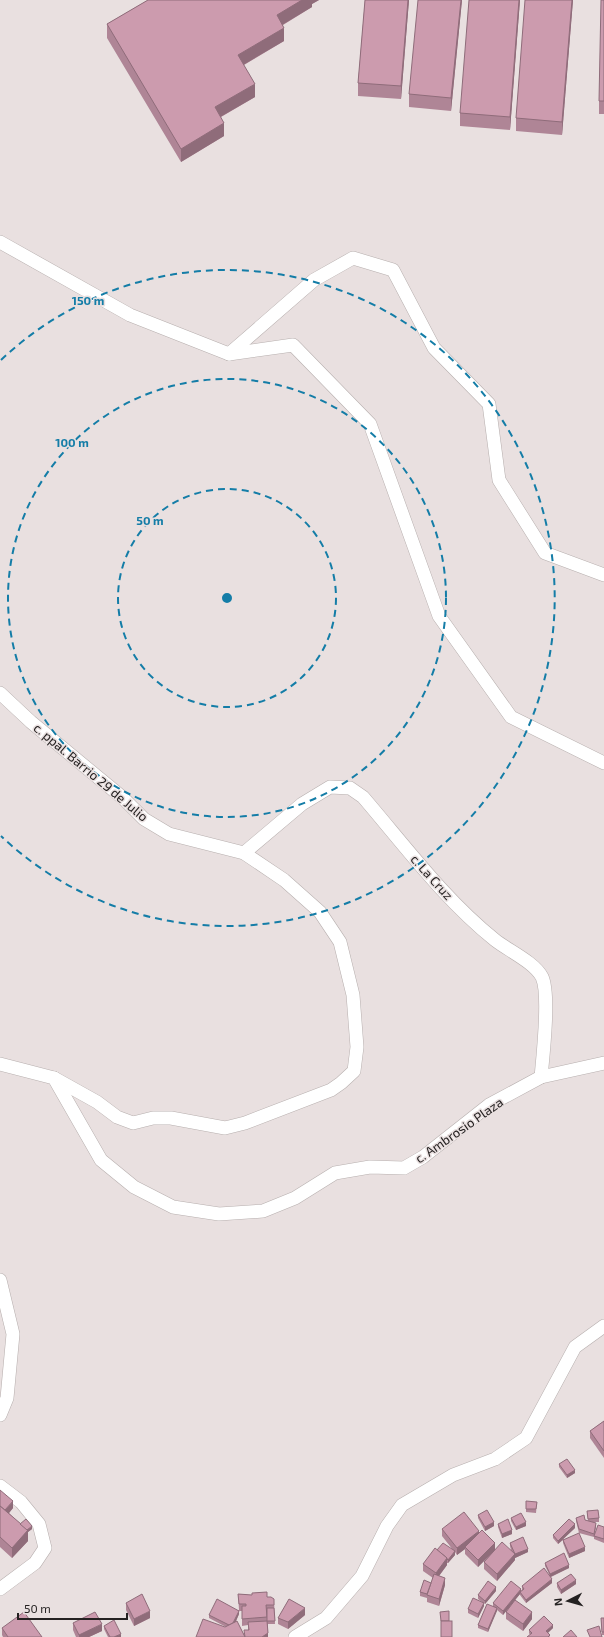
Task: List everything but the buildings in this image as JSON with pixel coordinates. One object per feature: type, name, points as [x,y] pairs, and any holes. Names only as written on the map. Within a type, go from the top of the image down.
[{"type":"street","points":[[0,242],[130,315],[229,354],[293,345],[370,424],[439,616],[511,717],[604,763]]},
{"type":"street","points":[[229,354],[314,280],[353,258],[393,270],[434,348],[489,404],[499,480],[546,553],[604,575]]},
{"type":"street","name":"c. ppal. Barrio 29 de Julio","points":[[0,693],[31,722],[123,798],[144,819],[169,834],[244,853],[284,880],[320,912],[340,942],[353,995],[356,1047],[354,1071],[331,1090],[278,1109],[245,1123],[225,1128],[170,1118],[153,1118],[133,1123],[117,1117],[97,1102],[54,1078]]},
{"type":"street","name":"c. La Cruz","points":[[244,853],[302,804],[330,786],[350,788],[363,797],[431,877],[477,926],[505,949],[535,967],[542,978],[545,993],[545,1021],[541,1077]]},
{"type":"street","name":"c. Ambrosio Plaza","points":[[54,1078],[101,1160],[134,1187],[173,1207],[219,1214],[263,1211],[295,1198],[335,1173],[370,1167],[404,1168],[423,1158],[489,1106],[541,1077],[604,1063]]},
{"type":"street","points":[[0,1064],[54,1078]]},
{"type":"street","points":[[0,1280],[12,1334],[7,1398],[0,1415]]},
{"type":"street","points":[[295,1637],[326,1618],[362,1576],[387,1526],[402,1505],[453,1475],[495,1459],[526,1438],[575,1347],[604,1326]]},
{"type":"street","points":[[0,1486],[21,1502],[39,1524],[45,1548],[35,1563],[0,1589]]}]
